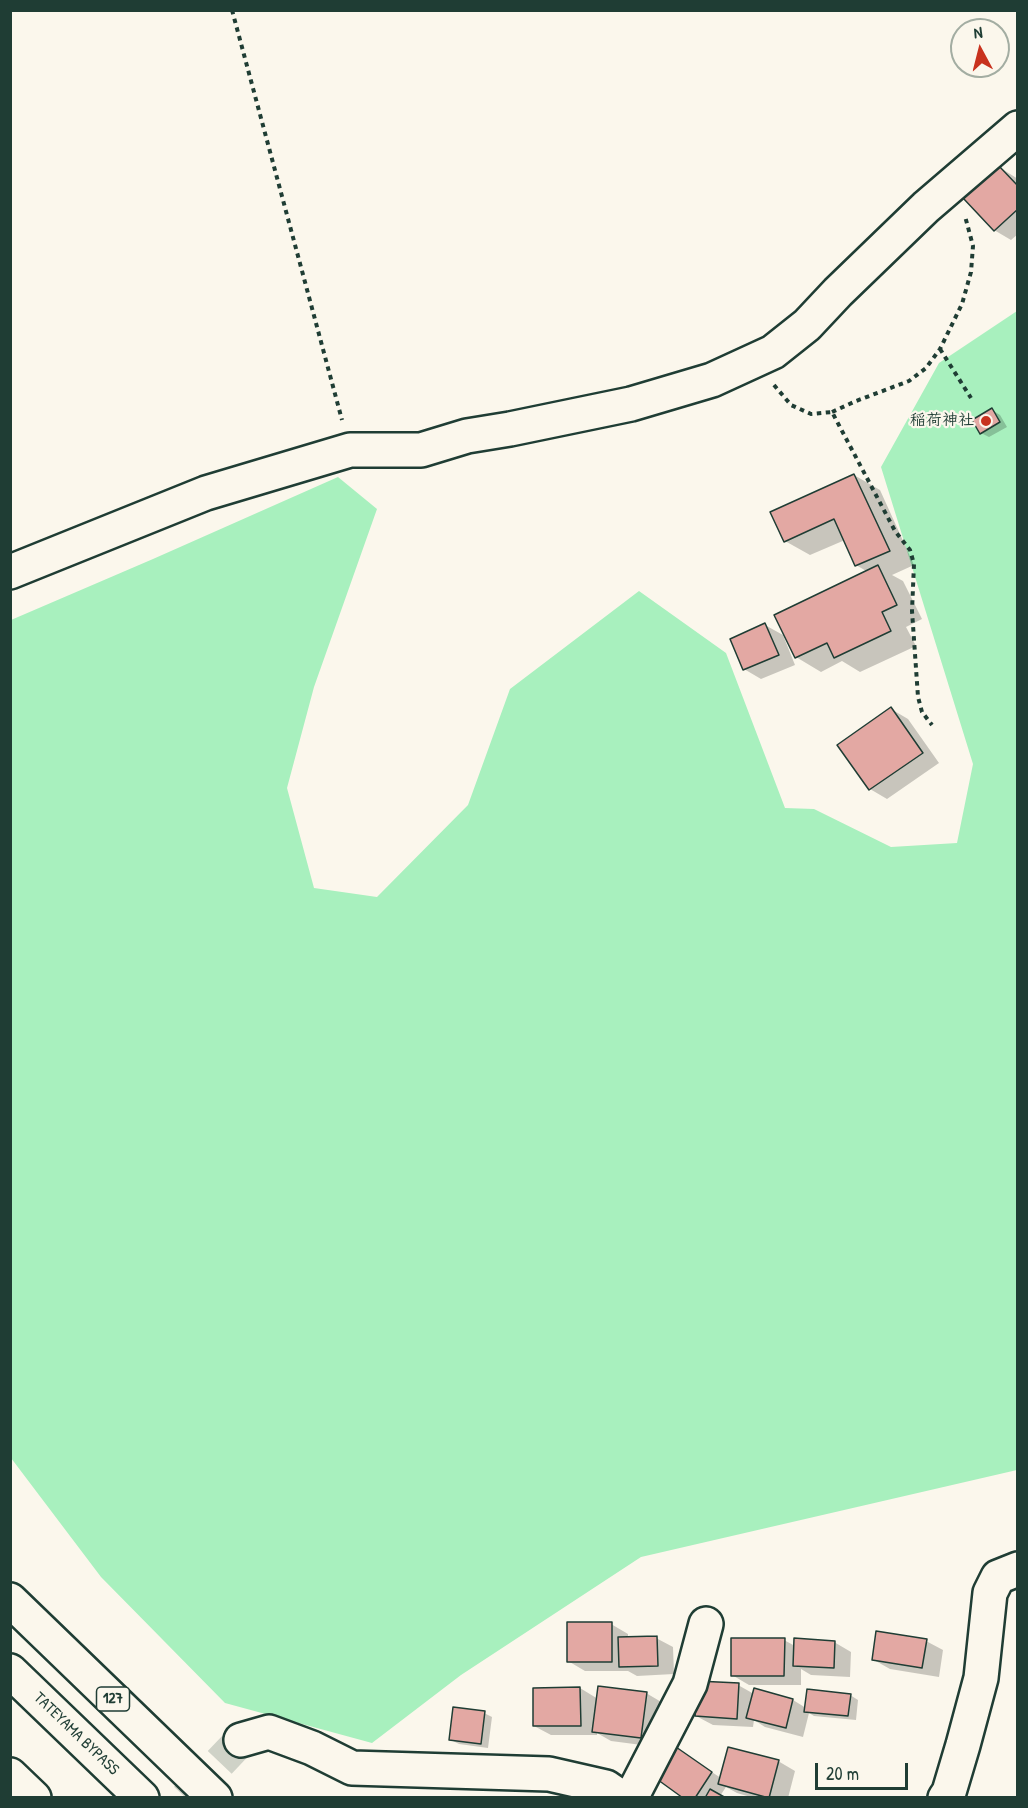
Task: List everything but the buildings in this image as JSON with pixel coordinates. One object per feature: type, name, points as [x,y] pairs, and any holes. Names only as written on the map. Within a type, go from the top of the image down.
[{"type":"main road","points":[[10,572],[206,494],[350,450],[422,450],[466,436],[631,404],[712,380],[773,352],[807,325],[838,291],[949,187],[1017,128]]},
{"type":"main road","points":[[945,1797],[949,1792],[981,1678],[990,1593],[998,1577],[1017,1569]]},
{"type":"main road","name":"127","points":[[10,1600],[215,1797]]},
{"type":"main road","points":[[631,1797],[690,1684],[706,1624]]},
{"type":"main road","name":"TATEYAMA BYPASS","points":[[10,1671],[142,1797]]},
{"type":"main road","points":[[241,1740],[269,1732],[312,1748],[352,1768],[549,1774],[606,1787],[622,1797]]},
{"type":"main road","points":[[10,1775],[34,1797]]},
{"type":"path","points":[[232,10],[350,450]]},
{"type":"path","points":[[759,359],[775,388],[791,405],[811,414],[832,412],[909,381],[926,368],[940,350],[962,304],[971,272],[973,246],[962,206],[949,187]]},
{"type":"path","points":[[940,350],[971,398]]},
{"type":"path","points":[[832,412],[895,531],[910,550],[914,564],[912,611],[918,697],[922,712],[932,725]]},
{"type":"green space","points":[[1017,311],[1017,1470],[641,1557],[461,1675],[372,1743],[225,1703],[101,1577],[11,1458],[11,620],[338,477],[377,509],[314,687],[287,788],[314,888],[377,897],[468,805],[510,689],[639,591],[726,653],[785,808],[814,809],[891,847],[957,843],[973,764],[881,467],[939,363]]},
{"type":"tunnel","points":[[186,1798],[241,1740]]},
{"type":"place","name":"稲荷神社","points":[[986,421]]}]
